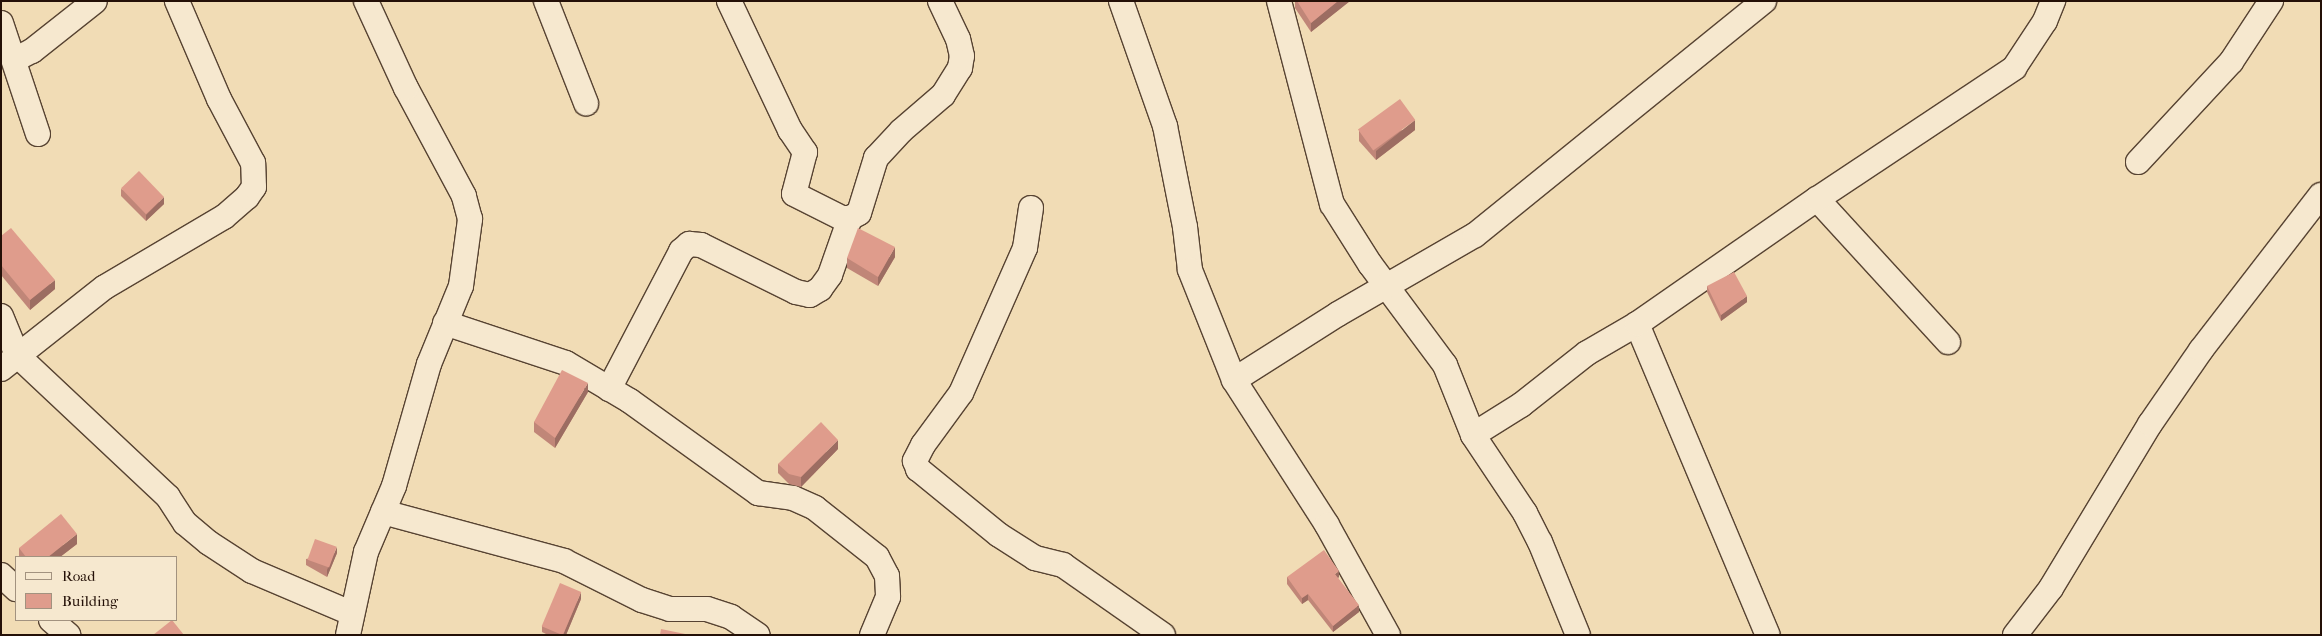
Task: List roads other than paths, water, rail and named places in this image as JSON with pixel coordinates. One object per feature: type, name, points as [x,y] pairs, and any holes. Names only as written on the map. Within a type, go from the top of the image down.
[{"type":"street","points":[[14,60],[32,51],[95,1]]},
{"type":"street","points":[[9,362],[105,287],[224,218],[248,197],[254,187],[254,163],[219,100],[177,1]]},
{"type":"street","points":[[1,316],[9,362],[168,496],[185,523],[209,544],[252,571],[350,624],[366,552],[383,512],[414,424],[429,364],[461,286],[470,219],[464,196],[406,88],[366,1]]},
{"type":"street","points":[[546,1],[586,103]]},
{"type":"street","points":[[730,1],[790,130],[805,152],[794,194],[832,215],[850,218],[859,213],[876,158],[901,131],[943,95],[960,68],[962,56],[958,39],[940,1]]},
{"type":"street","points":[[1121,1],[1165,126],[1190,270],[1234,380],[1327,525],[1388,635]]},
{"type":"street","points":[[1279,1],[1332,204],[1370,264],[1445,365],[1473,435],[1525,512],[1578,635]]},
{"type":"street","points":[[1234,380],[1475,235],[1517,203],[1764,1]]},
{"type":"street","points":[[1473,435],[1521,405],[1587,353],[1637,324],[1817,199],[2014,68],[2035,38],[2053,1]]},
{"type":"street","points":[[2138,162],[2231,62],[2271,1]]},
{"type":"street","points":[[1,23],[38,134]]},
{"type":"street","points":[[2015,635],[2051,588],[2150,424],[2201,350],[2321,195]]},
{"type":"street","points":[[1817,199],[1948,342]]},
{"type":"street","points":[[1031,208],[1024,248],[961,393],[922,445],[915,461],[918,469],[999,535],[1035,558],[1063,565],[1163,635]]},
{"type":"street","points":[[609,389],[681,251],[689,244],[701,244],[796,292],[810,295],[820,289],[830,275],[850,218]]},
{"type":"street","points":[[445,323],[566,363],[609,389],[758,493],[793,498],[815,508],[878,557],[887,576],[888,597],[872,635]]},
{"type":"street","points":[[1637,324],[1768,635]]},
{"type":"street","points":[[383,512],[564,561],[642,600],[670,609],[707,609],[731,617],[758,635]]},
{"type":"street","points":[[1,575],[15,587]]},
{"type":"street","points":[[52,621],[68,635]]}]
